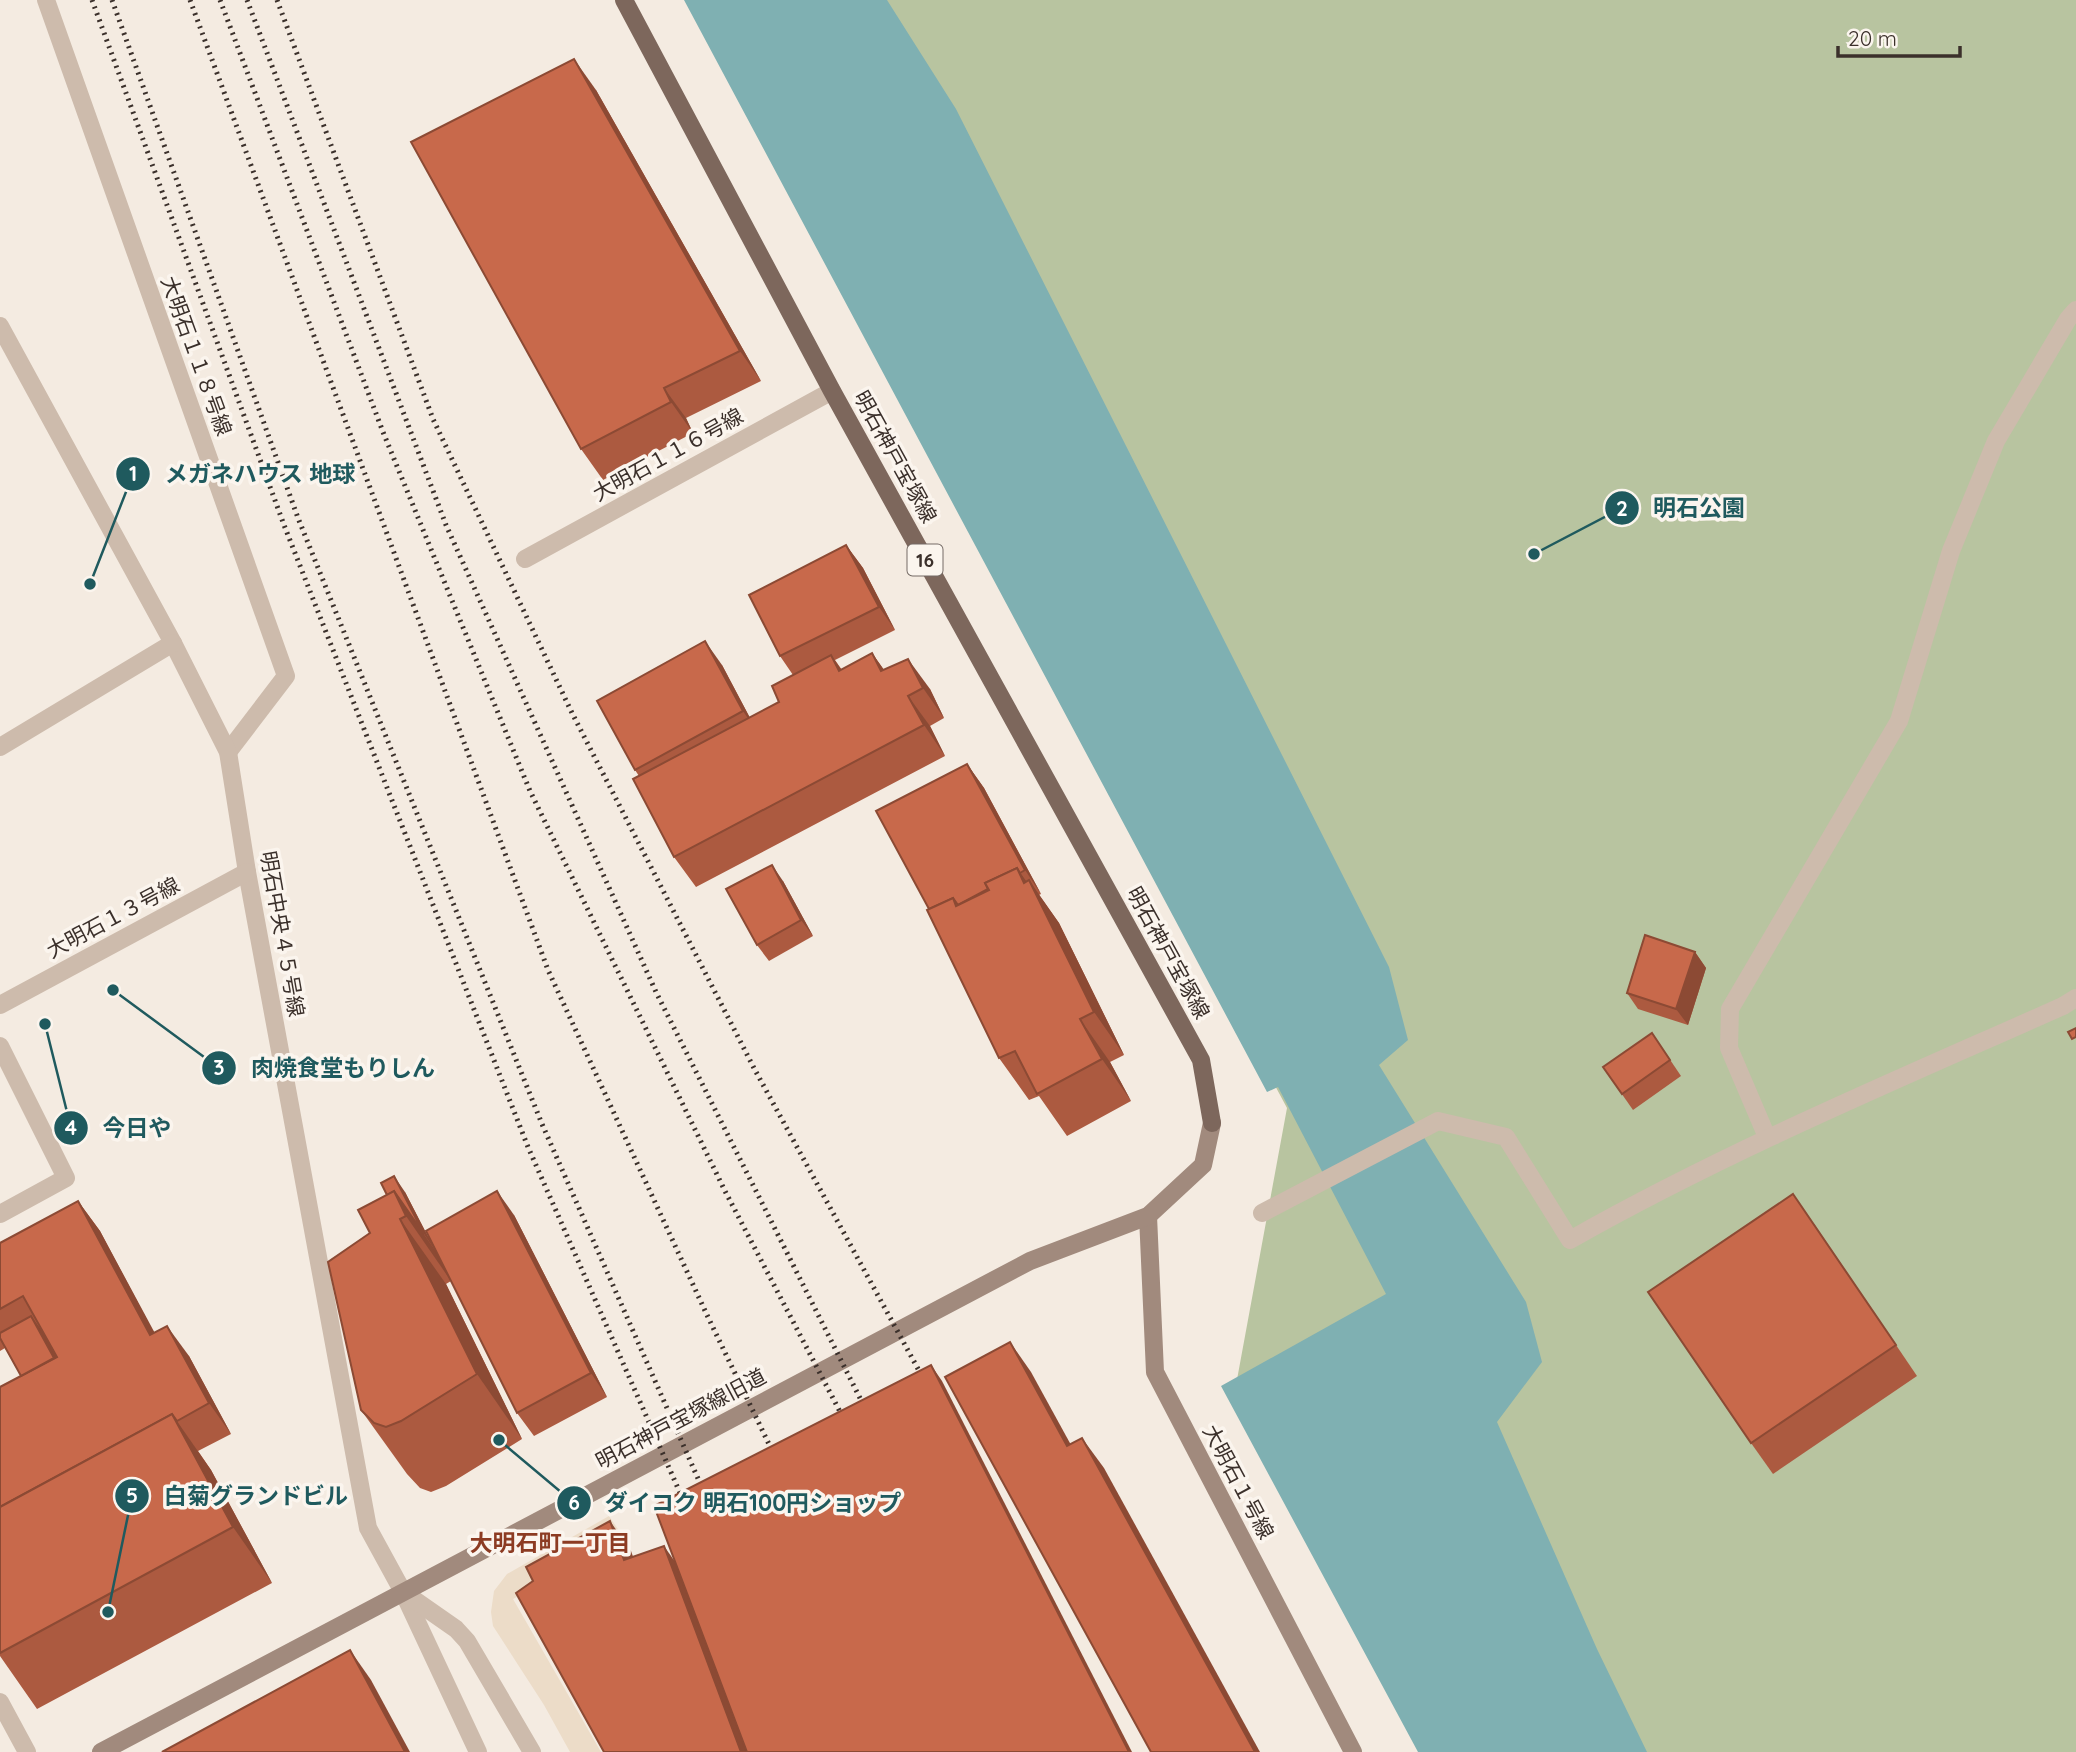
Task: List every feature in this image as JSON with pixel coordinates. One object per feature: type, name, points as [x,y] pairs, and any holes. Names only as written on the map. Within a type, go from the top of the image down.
[{"type":"main road","name":"明石神戸宝塚線","points":[[624,0],[832,391],[1201,1060],[1212,1124]]},
{"type":"street","name":"大明石１１８号線","points":[[46,0],[286,676],[228,752]]},
{"type":"street","points":[[1767,1137],[1729,1048],[1730,1009],[1899,721],[1951,551],[1996,441],[2068,319],[2076,310]]},
{"type":"street","name":"明石中央４５号線","points":[[0,326],[173,643],[228,752],[247,872],[369,1528],[403,1592],[478,1752]]},
{"type":"street","name":"大明石１１６号線","points":[[525,559],[832,391]]},
{"type":"street","points":[[0,747],[173,643]]},
{"type":"street","name":"大明石１３号線","points":[[0,1005],[247,872]]},
{"type":"street","points":[[1262,1213],[1438,1121],[1506,1137],[1570,1240],[1648,1196],[1767,1137],[2076,998]]},
{"type":"street","points":[[0,1046],[66,1178],[0,1214]]},
{"type":"street","name":"明石神戸宝塚線旧道","points":[[102,1752],[1030,1261],[1148,1216],[1203,1165],[1212,1124]]},
{"type":"street","name":"大明石１号線","points":[[1148,1216],[1155,1372],[1353,1752]]},
{"type":"street","points":[[403,1592],[456,1629],[467,1641],[532,1752]]},
{"type":"street","points":[[0,1702],[27,1752]]},
{"type":"green space","points":[[695,0],[2076,0],[2076,1752],[1432,1752],[1236,1385],[1287,1108]]},
{"type":"shaded area","points":[[609,1516],[624,1538],[513,1599],[601,1752],[570,1752],[544,1705],[493,1626],[491,1612],[494,1591],[507,1574]]},
{"type":"water","points":[[684,0],[887,0],[956,109],[1389,967],[1408,1040],[1379,1065],[1526,1302],[1542,1362],[1497,1422],[1597,1649],[1647,1752],[1418,1752],[1221,1386],[1386,1294],[1278,1087],[1267,1092]]},
{"type":"building","points":[[574,59],[740,351],[664,388],[671,402],[581,449],[411,142]]},
{"type":"building","points":[[846,545],[879,607],[780,656],[749,595]]},
{"type":"building","points":[[705,641],[743,711],[635,770],[597,701]]},
{"type":"building","points":[[872,653],[881,671],[908,659],[923,688],[908,696],[924,725],[674,857],[633,779],[779,702],[772,686],[831,655],[839,671]]},
{"type":"building","points":[[967,764],[1025,870],[1020,873],[1017,868],[985,883],[988,889],[958,905],[953,898],[929,909],[876,811]]},
{"type":"building","points":[[772,865],[801,920],[757,945],[726,889]]},
{"type":"building","points":[[1017,868],[1024,883],[1029,880],[1094,1012],[1080,1019],[1102,1059],[1037,1094],[1015,1051],[999,1058],[927,910],[953,898],[956,906],[989,890],[985,883]]},
{"type":"building","points":[[1645,935],[1695,952],[1676,1009],[1627,993]]},
{"type":"building","points":[[2076,1028],[2076,1037],[2072,1039],[2068,1032]]},
{"type":"building","points":[[1652,1033],[1670,1060],[1622,1094],[1603,1067]]},
{"type":"building","points":[[394,1176],[424,1234],[394,1191],[387,1195],[381,1183]]},
{"type":"building","points":[[394,1191],[406,1216],[400,1219],[477,1374],[401,1421],[386,1427],[374,1423],[361,1410],[328,1262],[370,1233],[358,1210]]},
{"type":"building","points":[[497,1191],[591,1373],[517,1413],[426,1231]]},
{"type":"building","points":[[1793,1194],[1896,1345],[1751,1443],[1648,1292]]},
{"type":"building","points":[[78,1201],[150,1335],[167,1326],[209,1403],[177,1421],[172,1414],[0,1507],[0,1387],[57,1357],[23,1296],[0,1309],[0,1243]]},
{"type":"building","points":[[31,1316],[54,1358],[21,1376],[0,1338],[0,1333]]},
{"type":"building","points":[[1010,1342],[1067,1446],[1082,1438],[1255,1752],[1151,1752],[945,1377]]},
{"type":"building","points":[[931,1365],[1129,1752],[747,1752],[654,1506]]},
{"type":"building","points":[[172,1414],[233,1527],[0,1653],[0,1507]]},
{"type":"building","points":[[610,1521],[624,1560],[664,1546],[741,1752],[604,1752],[516,1593],[533,1581],[526,1567]]},
{"type":"building","points":[[350,1650],[405,1752],[162,1752]]},
{"type":"railway","points":[[92,0],[284,525],[528,1147],[688,1511]]},
{"type":"railway","points":[[112,0],[298,518],[542,1124],[707,1499]]},
{"type":"railway","points":[[190,0],[548,970],[778,1463]]},
{"type":"railway","points":[[220,0],[383,432],[530,791],[725,1191],[849,1429]]},
{"type":"railway","points":[[247,0],[446,525],[656,992],[869,1416]]},
{"type":"railway","points":[[277,0],[433,419],[572,713],[755,1070],[929,1389]]},
{"type":"place","name":"明石公園","points":[[1534,554]]},
{"type":"place","name":"メガネハウス 地球","points":[[90,584]]},
{"type":"place","name":"肉焼食堂もりしん","points":[[113,990]]},
{"type":"place","name":"今日や","points":[[45,1024]]},
{"type":"place","name":"ダイコク 明石100円ショップ","points":[[499,1440]]},
{"type":"place","name":"白菊グランドビル","points":[[108,1612]]},
{"type":"district","name":"大明石町一丁目","points":[[550,1543]]}]
